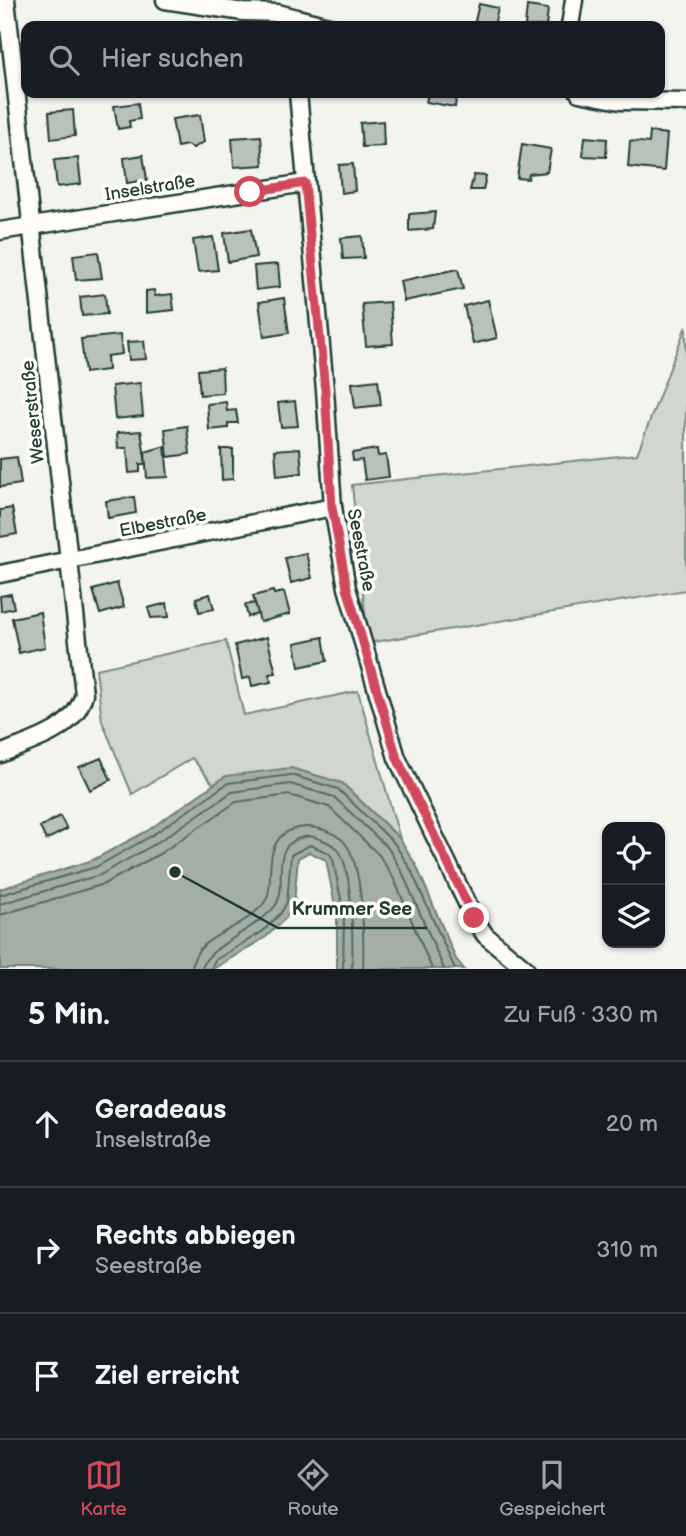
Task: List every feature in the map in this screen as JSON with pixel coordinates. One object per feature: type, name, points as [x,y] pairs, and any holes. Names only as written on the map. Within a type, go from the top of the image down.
[{"type":"street","name":"Weserstraße","points":[[0,754],[69,723],[84,694],[6,0]]},
{"type":"street","points":[[165,0],[192,6],[291,14],[313,21]]},
{"type":"street","points":[[570,21],[574,0]]},
{"type":"street","name":"Seestraße","points":[[298,98],[325,390],[332,507],[347,588],[397,758],[474,918],[485,935],[526,969]]},
{"type":"street","points":[[605,98],[620,101],[686,102]]},
{"type":"street","name":"Inselstraße","points":[[0,231],[305,183]]},
{"type":"street","name":"Elbestraße","points":[[0,574],[192,538],[332,507]]},
{"type":"shaded area","points":[[686,326],[686,590],[368,643],[352,485],[637,454]]},
{"type":"shaded area","points":[[226,641],[244,715],[358,691],[400,839],[342,783],[226,776],[214,785],[192,758],[132,794],[102,721],[96,669]]},
{"type":"water","points":[[291,768],[342,783],[400,839],[417,867],[456,959],[464,969],[337,969],[337,916],[326,860],[309,852],[298,858],[294,904],[286,918],[266,937],[213,969],[0,969],[0,889],[93,860],[147,831],[226,776]]},
{"type":"building","points":[[479,4],[498,8],[495,21],[475,21]]},
{"type":"building","points":[[527,6],[548,9],[547,21],[526,21]]},
{"type":"building","points":[[427,98],[456,98],[455,107],[426,102]]},
{"type":"building","points":[[138,103],[140,119],[129,121],[130,127],[118,129],[114,106]]},
{"type":"building","points":[[73,110],[75,136],[51,139],[49,112]]},
{"type":"building","points":[[200,115],[204,142],[193,148],[187,145],[177,147],[172,119]]},
{"type":"building","points":[[383,121],[384,146],[362,147],[360,123]]},
{"type":"building","points":[[650,132],[667,134],[664,171],[628,167],[630,141],[649,143]]},
{"type":"building","points":[[261,136],[263,165],[234,167],[232,138]]},
{"type":"building","points":[[585,137],[607,139],[606,157],[583,156]]},
{"type":"building","points":[[522,144],[551,149],[547,172],[529,174],[528,179],[517,178]]},
{"type":"building","points":[[143,155],[147,180],[127,183],[124,158]]},
{"type":"building","points":[[78,158],[81,184],[57,187],[54,160]]},
{"type":"building","points":[[353,164],[355,191],[341,193],[339,165]]},
{"type":"building","points":[[474,175],[486,176],[483,190],[470,190]]},
{"type":"building","points":[[435,212],[433,229],[409,231],[409,214]]},
{"type":"building","points":[[251,229],[256,257],[228,262],[224,233]]},
{"type":"building","points":[[362,236],[364,258],[343,259],[341,238]]},
{"type":"building","points":[[213,237],[218,270],[198,272],[193,240]]},
{"type":"building","points":[[98,252],[102,278],[76,280],[73,255]]},
{"type":"building","points":[[278,264],[280,287],[256,290],[254,266]]},
{"type":"building","points":[[458,269],[463,289],[404,301],[400,281]]},
{"type":"building","points":[[154,290],[155,296],[172,294],[174,310],[146,313],[146,291]]},
{"type":"building","points":[[105,294],[107,314],[82,316],[80,297]]},
{"type":"building","points":[[284,298],[289,333],[264,337],[259,302]]},
{"type":"building","points":[[488,300],[497,338],[473,344],[464,306]]},
{"type":"building","points":[[390,302],[393,344],[366,346],[362,304]]},
{"type":"building","points":[[120,335],[122,354],[107,356],[108,370],[85,373],[81,339]]},
{"type":"building","points":[[144,341],[146,359],[129,360],[127,342]]},
{"type":"building","points":[[222,368],[223,393],[200,395],[198,370]]},
{"type":"building","points":[[378,380],[381,405],[355,408],[352,383]]},
{"type":"building","points":[[140,383],[143,416],[115,419],[112,386]]},
{"type":"building","points":[[295,401],[298,426],[281,427],[278,403]]},
{"type":"building","points":[[226,402],[227,411],[236,410],[238,423],[228,423],[228,428],[209,430],[207,404]]},
{"type":"building","points":[[187,426],[190,454],[168,457],[165,429]]},
{"type":"building","points":[[141,431],[146,464],[140,464],[140,472],[129,473],[127,448],[118,448],[117,433]]},
{"type":"building","points":[[165,446],[168,477],[147,478],[145,452]]},
{"type":"building","points":[[300,448],[302,473],[277,476],[275,450]]},
{"type":"building","points":[[221,449],[233,449],[233,479],[222,480]]},
{"type":"building","points":[[377,449],[378,456],[386,455],[389,477],[365,480],[362,460],[353,461],[352,453]]},
{"type":"building","points":[[17,457],[21,484],[0,487],[0,459]]},
{"type":"building","points":[[134,497],[136,513],[108,518],[106,501]]},
{"type":"building","points":[[12,508],[17,534],[0,537],[0,510]]},
{"type":"building","points":[[306,553],[312,578],[291,583],[285,558]]},
{"type":"building","points":[[117,583],[124,607],[100,614],[93,590]]},
{"type":"building","points":[[273,591],[274,594],[284,592],[290,614],[260,622],[253,596]]},
{"type":"building","points":[[11,594],[14,608],[1,611],[0,596]]},
{"type":"building","points":[[210,594],[214,609],[199,612],[196,598]]},
{"type":"building","points":[[167,603],[169,617],[151,618],[148,608]]},
{"type":"building","points":[[255,603],[258,614],[248,617],[245,605]]},
{"type":"building","points":[[40,612],[45,647],[19,653],[12,618]]},
{"type":"building","points":[[267,637],[276,673],[269,674],[271,682],[252,686],[250,677],[242,679],[235,645]]},
{"type":"building","points":[[323,637],[327,661],[299,667],[295,643]]},
{"type":"building","points":[[101,758],[111,780],[90,790],[79,767]]},
{"type":"building","points":[[60,816],[67,829],[46,840],[40,827]]},
{"type":"place","name":"Krummer See","points":[[175,872]]},
{"type":"route","points":[[250,192],[305,183],[317,292],[332,507],[347,588],[397,758],[474,918]]}]
